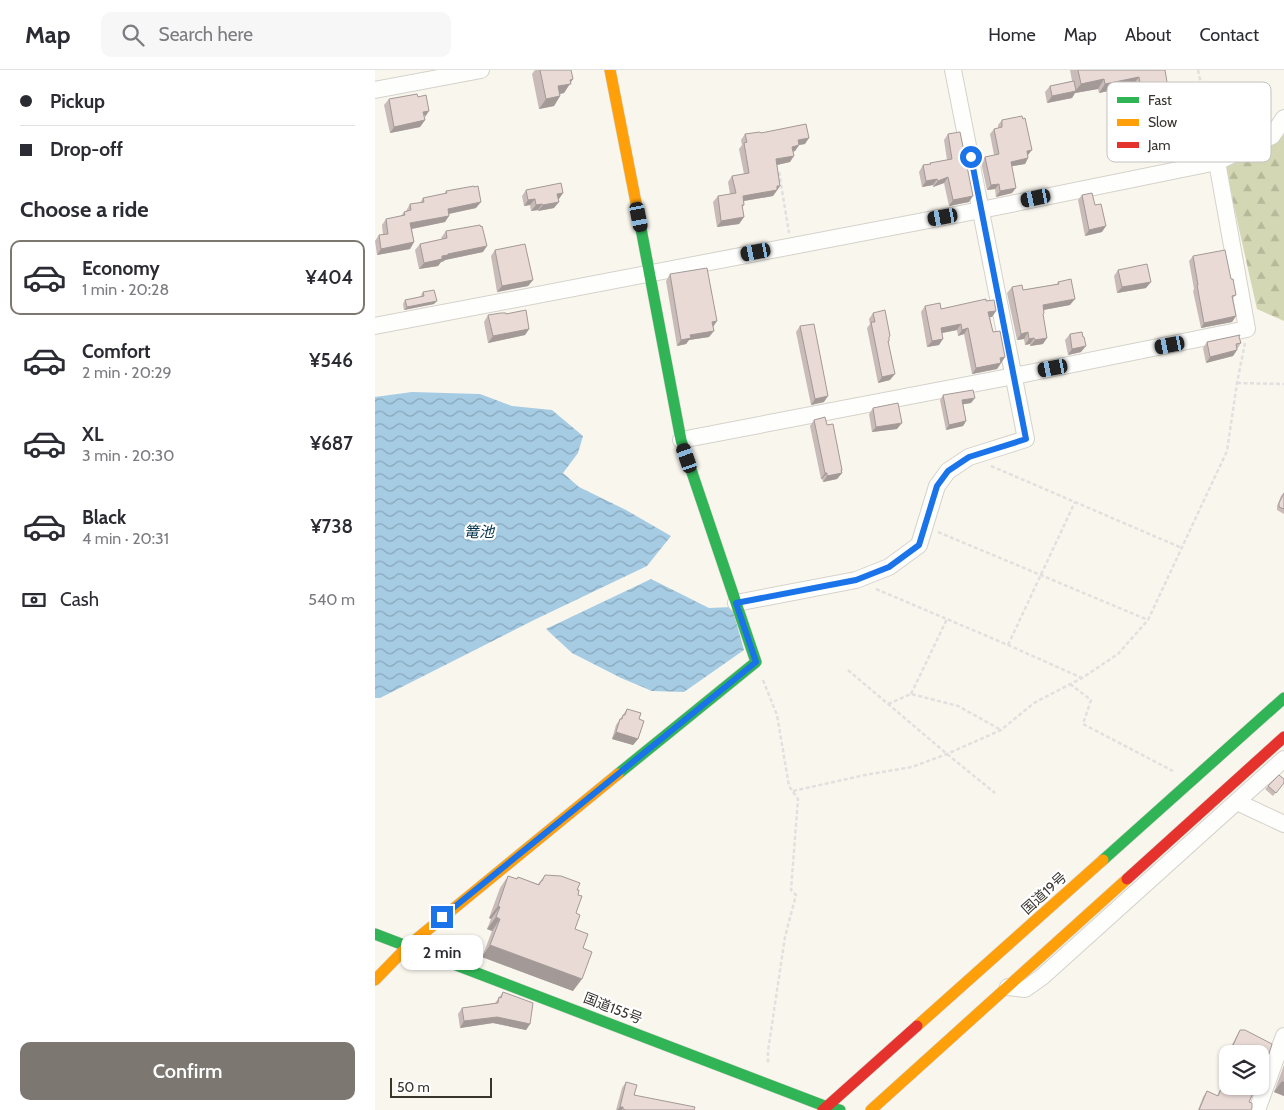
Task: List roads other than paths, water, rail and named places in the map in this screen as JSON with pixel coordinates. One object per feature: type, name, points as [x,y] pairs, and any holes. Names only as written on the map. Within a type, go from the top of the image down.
[{"type":"main road","points":[[375,980],[408,946],[756,662],[681,440],[610,70]]},
{"type":"main road","name":"国道19号","points":[[825,1108],[1284,698]]},
{"type":"main road","points":[[871,1110],[1284,737]]},
{"type":"main road","name":"国道155号","points":[[375,934],[768,1083],[825,1108],[840,1110]]},
{"type":"street","points":[[375,90],[481,70]]},
{"type":"street","points":[[736,603],[856,580],[889,567],[919,545],[937,486],[948,471],[969,457],[1026,439],[953,70]]},
{"type":"street","points":[[1271,136],[1284,118]]},
{"type":"street","points":[[375,326],[981,210],[1217,162],[1247,329],[681,440]]},
{"type":"street","points":[[1008,987],[1025,989],[1042,977],[1284,759]]},
{"type":"street","points":[[1237,802],[1284,824]]},
{"type":"street","points":[[1257,1110],[1284,1036]]},
{"type":"water","name":"篭池","points":[[412,392],[480,394],[512,406],[552,410],[583,436],[578,453],[563,473],[579,487],[626,510],[671,536],[647,566],[534,620],[380,698],[375,698],[375,397]]},
{"type":"water","points":[[651,579],[709,608],[732,607],[744,650],[684,692],[652,691],[621,678],[572,653],[546,629]]}]
